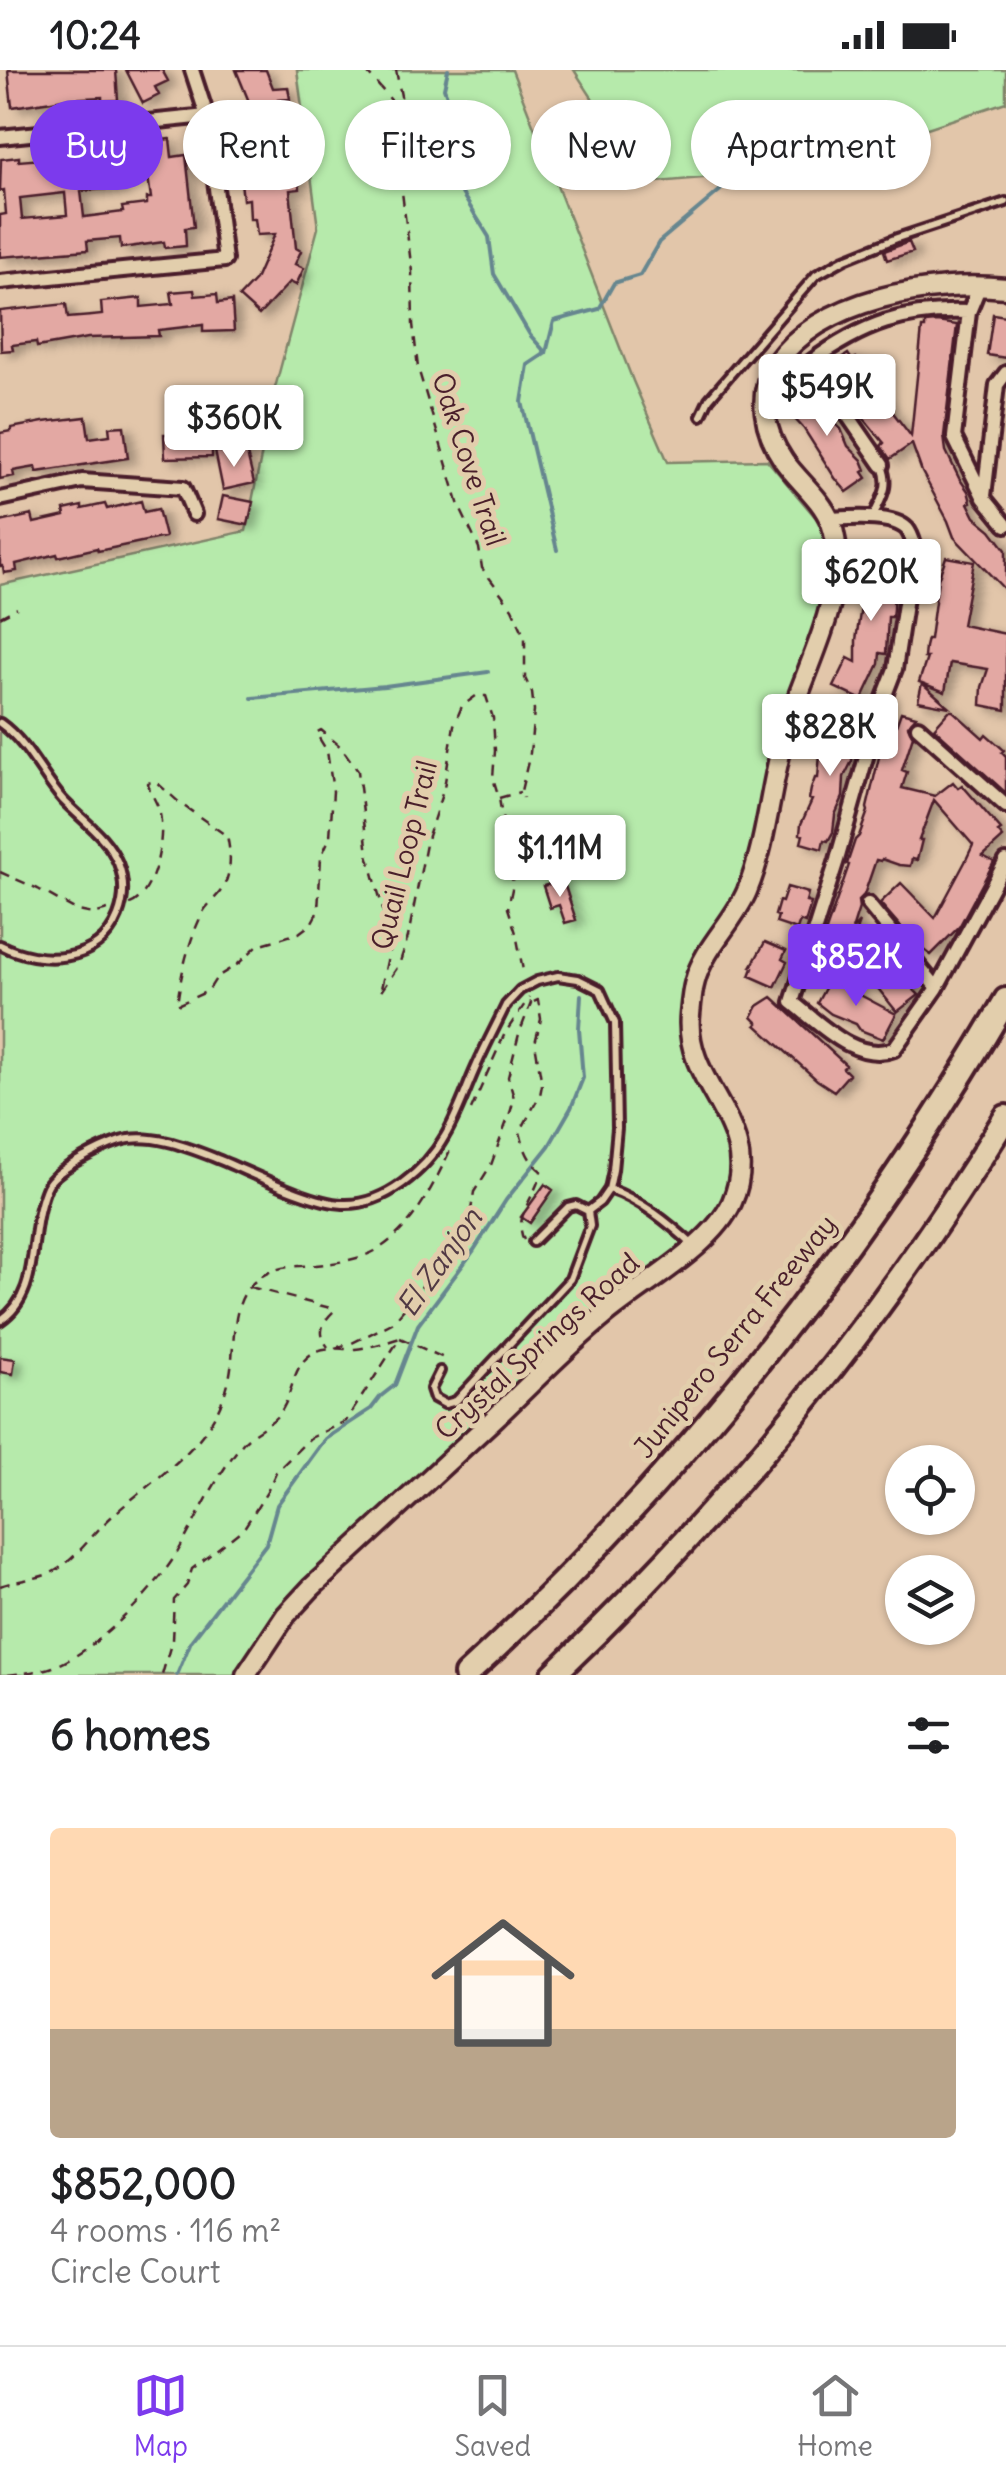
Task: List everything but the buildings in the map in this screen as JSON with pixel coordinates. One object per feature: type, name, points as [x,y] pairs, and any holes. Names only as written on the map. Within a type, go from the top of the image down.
[{"type":"highway","name":"Junipero Serra Freeway","points":[[466,1675],[620,1522],[703,1430],[781,1334],[898,1173],[1006,1000]]},
{"type":"highway","points":[[554,1675],[665,1562],[805,1400],[898,1277],[1006,1117]]},
{"type":"street","points":[[192,70],[202,100]]},
{"type":"street","points":[[0,136],[183,118]]},
{"type":"street","points":[[0,282],[225,260],[216,190]]},
{"type":"street","points":[[980,285],[969,312],[954,438],[984,498],[1006,526]]},
{"type":"street","name":"Crystal Springs Road","points":[[246,1675],[286,1615],[311,1588],[593,1325],[718,1227],[730,1206],[742,1164],[729,1120],[690,1043],[695,979],[748,890],[785,733],[832,598],[836,571],[837,542],[830,519],[783,460],[765,419],[768,378],[777,362],[809,332],[861,304],[939,288],[1006,288]]},
{"type":"street","points":[[882,465],[812,362],[838,341],[870,326],[936,310],[969,312]]},
{"type":"street","points":[[984,498],[997,385],[1006,373]]},
{"type":"street","points":[[0,499],[82,481],[183,488],[194,514]]},
{"type":"street","points":[[830,519],[898,522],[910,531],[914,544],[900,654],[880,708],[792,1002],[836,1036],[868,1053],[894,1049],[937,988],[1006,861]]},
{"type":"street","points":[[918,727],[1006,806]]},
{"type":"street","points":[[868,904],[937,988]]},
{"type":"lane","points":[[701,416],[709,398],[816,276],[845,259],[897,238],[1006,202]]},
{"type":"lane","points":[[872,519],[886,488],[882,465]]},
{"type":"lane","points":[[0,723],[27,749],[62,798],[104,837],[125,888],[113,929],[90,950],[60,959],[43,959],[2,949]]},
{"type":"lane","points":[[0,1322],[12,1313],[30,1281],[36,1221],[47,1186],[61,1170],[122,1140],[155,1139],[200,1152],[316,1199],[362,1204],[383,1196],[412,1174],[445,1137],[506,1006],[537,980],[558,976],[578,979],[600,990],[615,1023],[617,1128],[609,1188],[600,1202],[588,1210]]},
{"type":"lane","points":[[609,1188],[626,1194],[695,1247]]},
{"type":"lane","points":[[532,1246],[568,1207],[588,1210]]},
{"type":"lane","points":[[440,1372],[431,1389],[434,1398],[445,1404],[456,1401],[570,1280],[590,1226],[588,1210]]},
{"type":"path","points":[[365,70],[391,100]]},
{"type":"path","name":"Oak Cove Trail","points":[[396,70],[402,100]]},
{"type":"path","name":"Oak Cove Trail","points":[[401,190],[412,272],[418,368],[459,506],[478,548],[482,568],[512,608],[526,636],[525,678],[534,712],[523,798]]},
{"type":"path","points":[[0,617],[17,608]]},
{"type":"path","name":"Quail Loop Trail","points":[[121,908],[138,901],[150,885],[161,826],[160,811],[148,783],[155,781],[227,836],[231,853],[222,889],[204,909],[191,940],[177,1005],[208,992],[216,977],[258,945],[299,933],[311,924],[318,911],[333,792],[327,751],[316,733],[320,730],[342,746],[358,771],[368,854],[389,932],[380,992],[399,965],[408,937],[426,839],[444,788],[454,724],[462,706],[476,696],[486,696],[496,750],[493,778],[500,798],[513,884],[508,908],[527,986]]},
{"type":"path","points":[[500,798],[521,791]]},
{"type":"path","points":[[0,872],[78,911],[93,914],[121,908]]},
{"type":"path","points":[[330,1349],[392,1323],[468,1222],[474,1192],[491,1165],[511,1110],[514,1098],[508,1077],[530,996],[506,1033],[467,1117]]},
{"type":"path","points":[[531,1003],[538,1000],[541,1012],[535,1044],[542,1085],[520,1132],[524,1150],[541,1171],[535,1194],[520,1218],[520,1234],[532,1246]]},
{"type":"path","points":[[0,1586],[58,1570],[206,1432],[230,1378],[239,1309],[249,1287],[272,1269],[340,1261],[374,1252],[403,1228],[432,1187],[454,1140]]},
{"type":"path","points":[[249,1287],[334,1309],[321,1329],[330,1349]]},
{"type":"path","points":[[162,1675],[172,1640],[174,1600],[187,1585],[192,1569],[244,1528],[276,1472],[310,1438],[346,1422],[403,1340]]},
{"type":"path","points":[[8,1675],[50,1668],[74,1658],[136,1604],[178,1552],[202,1506],[244,1442],[270,1424],[284,1407],[292,1380],[303,1362],[317,1351],[365,1348],[403,1340],[448,1360]]},
{"type":"green space","points":[[297,70],[512,70],[531,119],[531,190],[559,190],[668,462],[767,460],[822,525],[829,563],[823,603],[749,870],[686,1001],[735,1166],[720,1214],[419,1481],[239,1675],[0,1675],[0,585],[246,531],[275,388],[318,228],[313,190],[325,190],[325,100],[301,100]]},
{"type":"green space","points":[[574,70],[1006,70],[1006,102],[931,127],[931,100],[691,100],[691,179],[671,181],[671,100],[593,100]]},
{"type":"waterway","points":[[448,70],[444,88],[456,120],[465,168],[461,192],[489,237],[494,274],[530,335],[546,353]]},
{"type":"waterway","points":[[546,353],[554,321],[599,309],[614,283],[640,275],[659,242],[721,190]]},
{"type":"waterway","name":"El Zanjon","points":[[546,353],[528,365],[522,402],[557,550]]},
{"type":"waterway","points":[[252,698],[488,672]]},
{"type":"waterway","name":"El Zanjon","points":[[177,1675],[191,1641],[266,1544],[277,1505],[325,1439],[371,1409],[395,1385],[418,1325],[549,1146],[583,1078],[581,995]]}]
